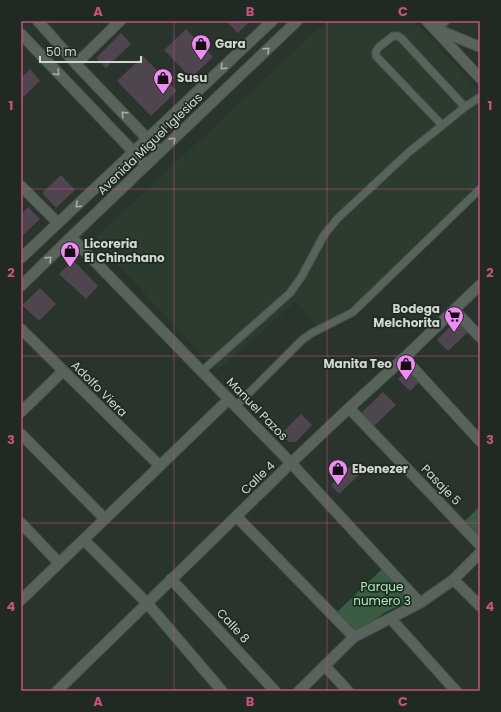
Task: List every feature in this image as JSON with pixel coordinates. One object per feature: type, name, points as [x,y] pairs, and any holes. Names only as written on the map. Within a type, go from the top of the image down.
[{"type":"street","points":[[38,21],[76,64],[160,152]]},
{"type":"street","points":[[76,64],[120,21]]},
{"type":"street","name":"Avenida Miguel Iglesias","points":[[21,258],[134,153],[272,21]]},
{"type":"street","name":"Avenida Miguel Iglesias","points":[[21,286],[297,21]]},
{"type":"street","points":[[431,25],[444,21]]},
{"type":"street","points":[[431,25],[480,46]]},
{"type":"street","points":[[431,25],[480,78]]},
{"type":"street","points":[[21,34],[146,165]]},
{"type":"street","points":[[21,186],[58,223]]},
{"type":"street","name":"Manuel Pazos","points":[[71,237],[292,463],[420,603]]},
{"type":"street","name":"Calle 4","points":[[56,691],[349,408],[480,285]]},
{"type":"street","points":[[454,310],[480,337]]},
{"type":"street","name":"Adolfo Viera","points":[[21,329],[160,466]]},
{"type":"street","points":[[404,358],[480,441]]},
{"type":"street","points":[[21,412],[63,371]]},
{"type":"street","points":[[21,600],[160,466],[233,403]]},
{"type":"street","name":"Pasaje 5","points":[[349,408],[480,545]]},
{"type":"street","points":[[21,434],[105,519]]},
{"type":"street","points":[[237,517],[354,637]]},
{"type":"street","points":[[21,523],[59,563]]},
{"type":"street","points":[[84,540],[147,603],[222,691]]},
{"type":"street","points":[[299,691],[354,637],[420,603],[453,580],[480,553]]},
{"type":"street","name":"Calle 8","points":[[171,579],[275,691]]},
{"type":"street","points":[[453,580],[480,606]]},
{"type":"street","points":[[391,619],[456,691]]},
{"type":"street","points":[[325,666],[348,691]]},
{"type":"lane","points":[[442,125],[376,56],[376,52],[379,47],[393,36],[402,38],[465,107]]},
{"type":"lane","points":[[202,370],[290,293],[302,276],[324,235],[338,218],[409,152],[465,107],[480,97]]},
{"type":"lane","points":[[233,403],[302,340],[312,333],[353,312],[480,189]]},
{"type":"shaded area","points":[[327,21],[414,21],[480,92],[480,184],[361,300],[318,327],[296,301],[217,371],[94,239]]},
{"type":"green space","points":[[480,506],[480,543],[462,524]]},
{"type":"green space","name":"Parque numero 3","points":[[383,568],[413,599],[384,613],[354,635],[334,615]]},
{"type":"building","points":[[226,21],[250,21],[238,33]]},
{"type":"building","points":[[186,29],[213,57],[191,78],[164,50]]},
{"type":"building","points":[[121,33],[131,44],[106,68],[96,58]]},
{"type":"building","points":[[143,56],[177,91],[151,116],[117,81]]},
{"type":"building","points":[[30,69],[40,81],[21,99],[21,78]]},
{"type":"building","points":[[61,175],[75,190],[56,208],[42,193]]},
{"type":"building","points":[[28,207],[40,219],[22,236],[21,215]]},
{"type":"building","points":[[73,260],[98,286],[86,299],[59,274]]},
{"type":"building","points":[[40,288],[56,304],[39,321],[22,305]]},
{"type":"building","points":[[457,320],[468,332],[448,351],[437,340]]},
{"type":"building","points":[[404,373],[410,373],[419,382],[410,391],[398,379]]},
{"type":"building","points":[[383,392],[396,405],[373,427],[360,414]]},
{"type":"building","points":[[301,414],[312,425],[296,442],[289,442],[281,434]]},
{"type":"building","points":[[352,465],[360,474],[339,494],[331,485]]},
{"type":"place","name":"Gara","points":[[201,61]]},
{"type":"place","name":"Susu","points":[[163,95]]},
{"type":"place","name":"Licoreria El Chinchano","points":[[70,268]]},
{"type":"place","name":"Bodega Melchorita","points":[[454,333]]},
{"type":"place","name":"Manita Teo","points":[[406,381]]},
{"type":"place","name":"Ebenezer","points":[[338,486]]}]
